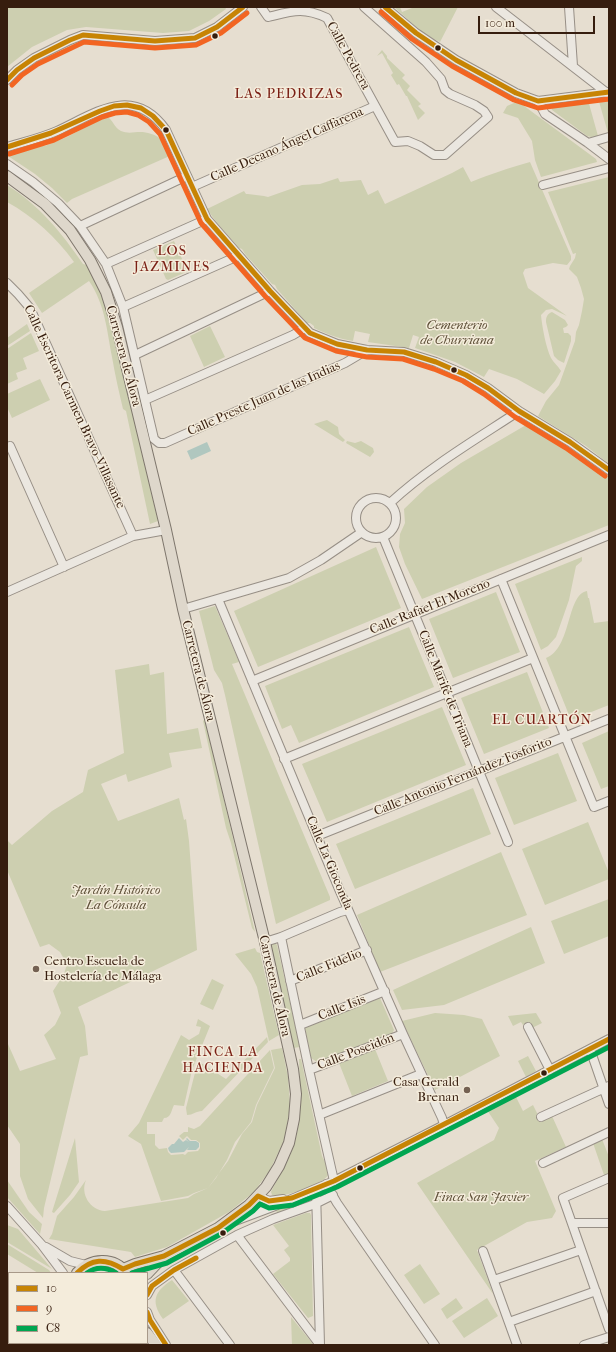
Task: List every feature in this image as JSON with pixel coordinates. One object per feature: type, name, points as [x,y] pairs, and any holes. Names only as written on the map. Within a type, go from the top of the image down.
[{"type":"main road","name":"Carretera de Álora","points":[[7,176],[45,204],[70,230],[90,260],[106,292],[118,334],[166,530],[183,608],[265,942],[293,1069],[296,1094],[294,1119],[289,1143],[279,1166],[266,1186],[250,1205],[218,1228],[164,1256]]},
{"type":"main road","points":[[78,1272],[86,1265],[95,1261],[105,1261],[115,1264],[124,1271],[135,1264],[164,1256]]},
{"type":"main road","points":[[148,1273],[164,1256]]},
{"type":"main road","points":[[148,1334],[161,1343]]},
{"type":"street","points":[[7,80],[17,70],[34,58],[76,38],[83,36],[163,41],[195,38],[217,27],[243,7]]},
{"type":"street","name":"Calle Pedrera","points":[[261,7],[268,17],[298,10],[308,11],[328,18],[375,106]]},
{"type":"street","name":"Calle Decano Ángel Caffarena","points":[[192,187],[375,106],[395,142],[408,141],[420,146],[434,155],[445,155],[488,117],[484,111],[475,105],[450,94],[445,90],[441,79],[426,62],[364,7]]},
{"type":"street","points":[[386,7],[416,33],[456,60],[508,90],[538,101],[608,92]]},
{"type":"street","points":[[569,7],[573,66]]},
{"type":"street","points":[[500,9],[608,92]]},
{"type":"street","points":[[538,101],[545,114],[609,159]]},
{"type":"street","points":[[7,147],[37,139],[107,107],[126,105],[136,106],[146,110],[161,122],[171,139],[207,219],[238,256],[310,333],[338,344],[367,350],[404,352],[436,362],[466,375],[488,388],[519,411],[570,442],[609,470]]},
{"type":"street","points":[[588,143],[609,137]]},
{"type":"street","name":"Carretera de Álora","points":[[7,164],[33,182],[58,203],[80,226],[106,264],[123,308],[154,439],[159,443]]},
{"type":"street","points":[[543,185],[609,168]]},
{"type":"street","points":[[80,226],[187,176]]},
{"type":"street","points":[[106,264],[207,219]]},
{"type":"street","points":[[123,308],[238,256]]},
{"type":"street","name":"Calle Escritora Carmen Bravo-Villasante","points":[[7,283],[30,308],[133,536]]},
{"type":"street","points":[[135,355],[270,291]]},
{"type":"street","points":[[146,400],[293,335],[305,328]]},
{"type":"street","name":"Calle Preste Juan de las Indias","points":[[159,443],[165,443],[345,363],[367,350]]},
{"type":"street","points":[[390,503],[418,479],[451,455],[519,411]]},
{"type":"street","points":[[10,446],[64,567]]},
{"type":"street","points":[[378,497],[390,503],[396,515],[394,528],[383,537],[372,537],[362,532],[358,526],[356,512],[364,501],[378,497]]},
{"type":"street","points":[[7,592],[133,536],[166,530]]},
{"type":"street","points":[[183,608],[289,578],[322,560],[362,532]]},
{"type":"street","name":"Calle Rafael El Moreno","points":[[252,680],[609,535]]},
{"type":"street","name":"Calle Marifé de Triana","points":[[383,537],[508,842]]},
{"type":"street","points":[[501,579],[594,807],[609,801]]},
{"type":"street","name":"Calle La Gioconda","points":[[218,599],[348,910],[367,950],[402,1034],[444,1125]]},
{"type":"street","points":[[284,759],[533,658]]},
{"type":"street","name":"Calle Antonio Fernández Fosforito","points":[[317,836],[609,719]]},
{"type":"street","points":[[265,942],[348,910]]},
{"type":"street","name":"Carretera de Álora","points":[[281,937],[319,1115],[333,1195],[434,1345]]},
{"type":"street","name":"Calle Fidelio","points":[[290,981],[367,950]]},
{"type":"street","name":"Calle Isis","points":[[300,1024],[385,992]]},
{"type":"street","points":[[528,1027],[550,1070]]},
{"type":"street","name":"Calle Poseidón","points":[[309,1070],[402,1034]]},
{"type":"street","points":[[218,1228],[316,1189],[444,1125],[609,1039]]},
{"type":"street","points":[[590,1049],[606,1087],[609,1104]]},
{"type":"street","points":[[319,1115],[421,1074]]},
{"type":"street","points":[[541,1117],[606,1087]]},
{"type":"street","points":[[543,1163],[609,1132]]},
{"type":"street","points":[[609,1178],[563,1198],[609,1329]]},
{"type":"street","points":[[316,1189],[315,1204],[320,1345]]},
{"type":"street","points":[[148,1293],[152,1286],[174,1270],[237,1235],[272,1219],[315,1204],[333,1195]]},
{"type":"street","points":[[258,1196],[269,1201],[292,1198]]},
{"type":"street","points":[[7,1206],[42,1245],[62,1272]]},
{"type":"street","points":[[572,1223],[609,1223]]},
{"type":"street","points":[[237,1235],[320,1345]]},
{"type":"street","points":[[42,1245],[70,1261],[86,1265]]},
{"type":"street","points":[[494,1280],[581,1250]]},
{"type":"street","points":[[483,1251],[517,1345]]},
{"type":"street","points":[[174,1270],[230,1345]]},
{"type":"street","points":[[509,1322],[596,1291]]},
{"type":"street","points":[[148,1315],[161,1343]]},
{"type":"street","points":[[148,1330],[161,1343]]},
{"type":"street","points":[[584,1345],[609,1337]]},
{"type":"green space","points":[[7,7],[225,7],[226,9],[209,21],[189,31],[163,33],[86,27],[67,30],[32,47],[7,67]]},
{"type":"green space","points":[[394,7],[400,7],[402,12],[412,7],[458,7],[440,42],[421,31]]},
{"type":"green space","points":[[382,50],[387,58],[405,75],[402,78],[410,86],[407,90],[421,104],[418,106],[425,113],[418,120],[407,96],[399,84],[397,85],[391,75],[393,73],[382,53],[377,56]]},
{"type":"green space","points":[[609,96],[609,132],[608,133],[598,98]]},
{"type":"green space","points":[[516,100],[596,159],[597,162],[541,177],[535,160],[532,141],[518,118],[503,113],[507,106],[514,103]]},
{"type":"green space","points":[[588,100],[598,136],[587,136],[552,110],[551,107],[554,102]]},
{"type":"green space","points":[[106,116],[121,131],[129,133],[145,132],[160,138],[170,150],[172,155],[72,199],[67,203],[35,174],[8,156],[9,151],[38,144],[45,146],[67,137]]},
{"type":"green space","name":"Cementerio de Churriana","points":[[530,162],[571,256],[571,260],[567,265],[553,263],[525,269],[523,273],[528,288],[567,316],[552,309],[546,310],[541,315],[544,337],[549,354],[561,371],[544,394],[517,379],[489,369],[484,377],[455,362],[415,348],[419,337],[413,335],[409,348],[368,342],[370,334],[355,331],[353,341],[333,336],[314,328],[314,326],[310,323],[307,323],[275,285],[272,284],[242,249],[239,248],[207,209],[244,191],[246,194],[268,197],[302,185],[320,184],[338,178],[340,182],[361,180],[368,195],[378,190],[385,204],[463,167],[471,182]]},
{"type":"green space","points":[[609,177],[609,464],[586,446],[538,416],[546,401],[559,385],[575,341],[584,299],[577,277],[569,269],[576,253],[573,254],[548,192]]},
{"type":"green space","points":[[7,185],[30,202],[58,230],[83,264],[87,265],[101,295],[108,312],[158,521],[150,524],[126,411],[123,409],[114,370],[105,318],[99,299],[89,281],[42,313],[29,293],[74,262],[60,244],[44,228],[7,202]]},
{"type":"green space","points":[[174,241],[187,270],[186,272],[168,280],[166,279],[153,250]]},
{"type":"green space","points":[[552,312],[565,320],[568,325],[563,328],[564,333],[568,333],[571,336],[571,341],[564,363],[554,356],[546,322],[547,316]]},
{"type":"green space","points":[[27,324],[30,331],[7,346],[7,338]]},
{"type":"green space","points":[[210,326],[225,357],[204,367],[190,336]]},
{"type":"green space","points":[[31,333],[39,351],[23,358],[27,369],[16,373],[18,379],[7,384],[7,349]]},
{"type":"green space","points":[[40,379],[50,400],[12,418],[7,407],[7,394]]},
{"type":"green space","points":[[327,420],[338,427],[339,434],[345,440],[343,442],[314,424]]},
{"type":"green space","points":[[526,425],[551,436],[609,477],[609,525],[422,599],[405,564],[399,547],[400,534],[405,523],[404,509],[427,487],[461,463]]},
{"type":"green space","points":[[347,441],[355,443],[361,441],[373,448],[374,452],[370,457],[346,443]]},
{"type":"green space","points":[[376,547],[401,608],[258,667],[234,611]]},
{"type":"green space","points":[[582,557],[582,561],[576,566],[569,600],[556,637],[548,646],[541,650],[515,584]]},
{"type":"green space","points":[[587,591],[594,623],[609,621],[609,705],[571,720],[546,658],[554,652],[560,644],[575,602],[580,595]]},
{"type":"green space","points":[[496,592],[520,652],[453,678],[429,619]]},
{"type":"green space","points":[[215,606],[239,662],[232,664],[330,897],[330,900],[276,924],[225,695],[222,683],[214,670],[199,611]]},
{"type":"green space","points":[[409,627],[434,687],[299,743],[291,725],[282,729],[265,686]]},
{"type":"green space","name":"Jardín Histórico La Cónsula","points":[[149,664],[150,675],[164,672],[167,734],[198,728],[202,748],[169,753],[172,767],[128,782],[126,774],[101,784],[118,821],[179,798],[184,820],[186,819],[189,841],[197,950],[78,1007],[85,1026],[88,1055],[80,1057],[44,1208],[43,1218],[28,1199],[20,1176],[20,1144],[7,1125],[7,1045],[8,1044],[20,1071],[56,1059],[44,1035],[55,1025],[61,1013],[53,991],[64,974],[67,964],[60,952],[49,944],[40,947],[7,870],[7,840],[12,845],[52,811],[83,792],[88,770],[124,753],[115,670]]},
{"type":"green space","points":[[527,672],[549,728],[484,754],[461,698]]},
{"type":"green space","points":[[442,707],[466,765],[327,822],[302,764]]},
{"type":"green space","points":[[205,719],[255,932],[252,928],[226,828],[203,721]]},
{"type":"green space","points":[[609,731],[609,786],[601,789],[582,743]]},
{"type":"green space","points":[[558,753],[577,801],[514,825],[495,778]]},
{"type":"green space","points":[[473,788],[491,834],[355,889],[336,844]]},
{"type":"green space","points":[[588,822],[609,873],[609,879],[545,905],[522,849]]},
{"type":"green space","points":[[501,852],[527,915],[380,972],[357,915]]},
{"type":"green space","points":[[609,899],[609,936],[564,954],[551,921]]},
{"type":"green space","points":[[531,927],[545,963],[444,1005],[402,1010],[393,990]]},
{"type":"green space","points":[[270,943],[275,943],[277,945],[300,1047],[293,1048]]},
{"type":"green space","points":[[255,948],[257,952],[260,953],[279,1035],[269,1041],[257,987],[251,974],[235,954]]},
{"type":"green space","points":[[212,979],[224,985],[213,1010],[200,1004]]},
{"type":"green space","points":[[380,998],[394,1030],[392,1034],[322,1062],[317,1062],[311,1058],[305,1028]]},
{"type":"green space","points":[[435,1013],[464,1015],[482,1019],[500,1056],[435,1090],[402,1021]]},
{"type":"green space","points":[[536,1013],[542,1023],[532,1028],[529,1022],[523,1025],[521,1022],[513,1026],[508,1016]]},
{"type":"green space","points":[[198,1019],[210,1026],[192,1070],[184,1106],[174,1105],[168,1117],[164,1118],[162,1122],[147,1122],[147,1134],[155,1134],[155,1145],[159,1149],[167,1148],[171,1155],[185,1155],[188,1152],[198,1151],[200,1148],[200,1143],[196,1140],[191,1140],[187,1136],[183,1140],[179,1136],[184,1132],[188,1132],[188,1127],[194,1129],[200,1126],[270,1050],[274,1068],[256,1105],[251,1122],[235,1142],[227,1160],[208,1188],[188,1196],[161,1201],[141,1144],[128,1136],[139,1123],[181,1035],[189,1040],[199,1034],[201,1027],[196,1026]]},
{"type":"green space","points":[[267,1037],[268,1042],[202,1111],[187,1115],[186,1108],[198,1061],[226,1079]]},
{"type":"green space","points":[[282,1048],[288,1077],[290,1106],[285,1138],[270,1170],[254,1192],[229,1212],[167,1247],[135,1257],[131,1252],[49,1239],[57,1216],[74,1197],[86,1180],[84,1185],[85,1196],[95,1208],[105,1211],[188,1198],[208,1188],[228,1161],[242,1134],[252,1122],[257,1105],[275,1068],[271,1050]]},
{"type":"green space","points":[[375,1049],[388,1081],[352,1096],[339,1063]]},
{"type":"green space","points":[[528,1056],[536,1071],[526,1077],[518,1061]]},
{"type":"green space","points":[[299,1059],[301,1059],[322,1156],[328,1167],[329,1173],[321,1182],[303,1190],[277,1196],[272,1195],[271,1192],[293,1148],[300,1115]]},
{"type":"green space","name":"Finca San Javier","points":[[515,1095],[523,1111],[533,1105],[541,1121],[552,1116],[566,1147],[535,1161],[556,1211],[552,1218],[527,1222],[477,1250],[493,1294],[417,1183],[494,1140],[499,1128],[487,1110]]},
{"type":"green space","points":[[75,1138],[79,1182],[54,1213],[52,1212]]},
{"type":"green space","points":[[602,1139],[609,1157],[609,1174],[604,1175],[593,1143]]},
{"type":"green space","points":[[7,1180],[29,1212],[42,1224],[40,1234],[7,1197]]},
{"type":"green space","points":[[310,1195],[312,1197],[311,1201],[278,1213],[276,1211],[277,1208]]},
{"type":"green space","points":[[306,1213],[310,1213],[311,1215],[313,1316],[308,1318],[273,1274],[290,1261],[290,1258],[284,1250],[289,1246],[273,1225]]},
{"type":"green space","points":[[7,1225],[18,1229],[52,1269],[7,1242]]},
{"type":"green space","points":[[7,1244],[50,1272],[36,1272],[7,1254]]},
{"type":"green space","points":[[420,1264],[440,1294],[424,1304],[404,1275]]},
{"type":"green space","points":[[172,1280],[189,1301],[163,1319],[157,1307],[156,1297],[158,1292]]},
{"type":"green space","points":[[456,1298],[463,1308],[447,1319],[441,1309]]},
{"type":"green space","points":[[487,1298],[498,1316],[464,1338],[452,1321]]},
{"type":"green space","points":[[291,1317],[313,1344],[313,1345],[292,1345]]},
{"type":"water","points":[[207,442],[211,451],[191,460],[187,451]]},
{"type":"water","points":[[179,1138],[183,1142],[186,1140],[189,1142],[186,1139],[187,1138],[190,1141],[196,1141],[199,1143],[199,1147],[196,1150],[187,1150],[189,1147],[184,1152],[171,1153],[168,1148]]},
{"type":"transit line","name":"10","points":[[7,80],[17,70],[34,58],[83,35],[155,41],[195,38],[217,27],[243,7]]},
{"type":"transit line","name":"10","points":[[385,7],[416,33],[456,60],[516,93],[538,101],[609,92]]},
{"type":"transit line","name":"9","points":[[381,12],[412,39],[452,66],[514,100],[538,108],[609,99]]},
{"type":"transit line","name":"9","points":[[12,85],[22,75],[38,64],[84,42],[155,48],[196,45],[221,33],[247,13]]},
{"type":"transit line","name":"10","points":[[7,147],[51,133],[114,106],[127,105],[141,108],[153,116],[166,130],[207,219],[270,291],[310,333],[337,344],[367,350],[404,352],[436,362],[466,375],[488,388],[519,411],[570,442],[609,470]]},
{"type":"transit line","name":"9","points":[[9,154],[54,140],[102,117],[115,113],[127,112],[138,115],[149,122],[160,134],[201,223],[265,296],[305,338],[336,351],[367,357],[403,359],[434,369],[463,381],[484,394],[515,417],[566,448],[605,476]]},
{"type":"transit line","name":"10","points":[[78,1272],[93,1262],[104,1261],[123,1269],[164,1256],[218,1228],[249,1205],[258,1196],[269,1201],[292,1198],[334,1181],[609,1039]]},
{"type":"transit line","name":"C8","points":[[136,1272],[167,1263],[221,1234],[253,1211],[260,1204],[269,1208],[293,1205],[337,1187],[609,1047]]},
{"type":"transit line","name":"10","points":[[148,1293],[152,1286],[174,1270],[196,1258]]},
{"type":"transit line","name":"C8","points":[[89,1272],[98,1268],[109,1269],[114,1272]]},
{"type":"transit line","name":"10","points":[[148,1315],[166,1345]]},
{"type":"place","name":"Centro Escuela de Hostelería de Málaga","points":[[36,969]]},
{"type":"place","name":"Casa Gerald Brenan","points":[[467,1090]]},
{"type":"district","name":"LAS PEDRIZAS","points":[[289,95]]},
{"type":"district","name":"LOS JAZMINES","points":[[172,260]]},
{"type":"district","name":"EL CUARTÓN","points":[[542,721]]},
{"type":"district","name":"FINCA LA HACIENDA","points":[[223,1062]]}]
